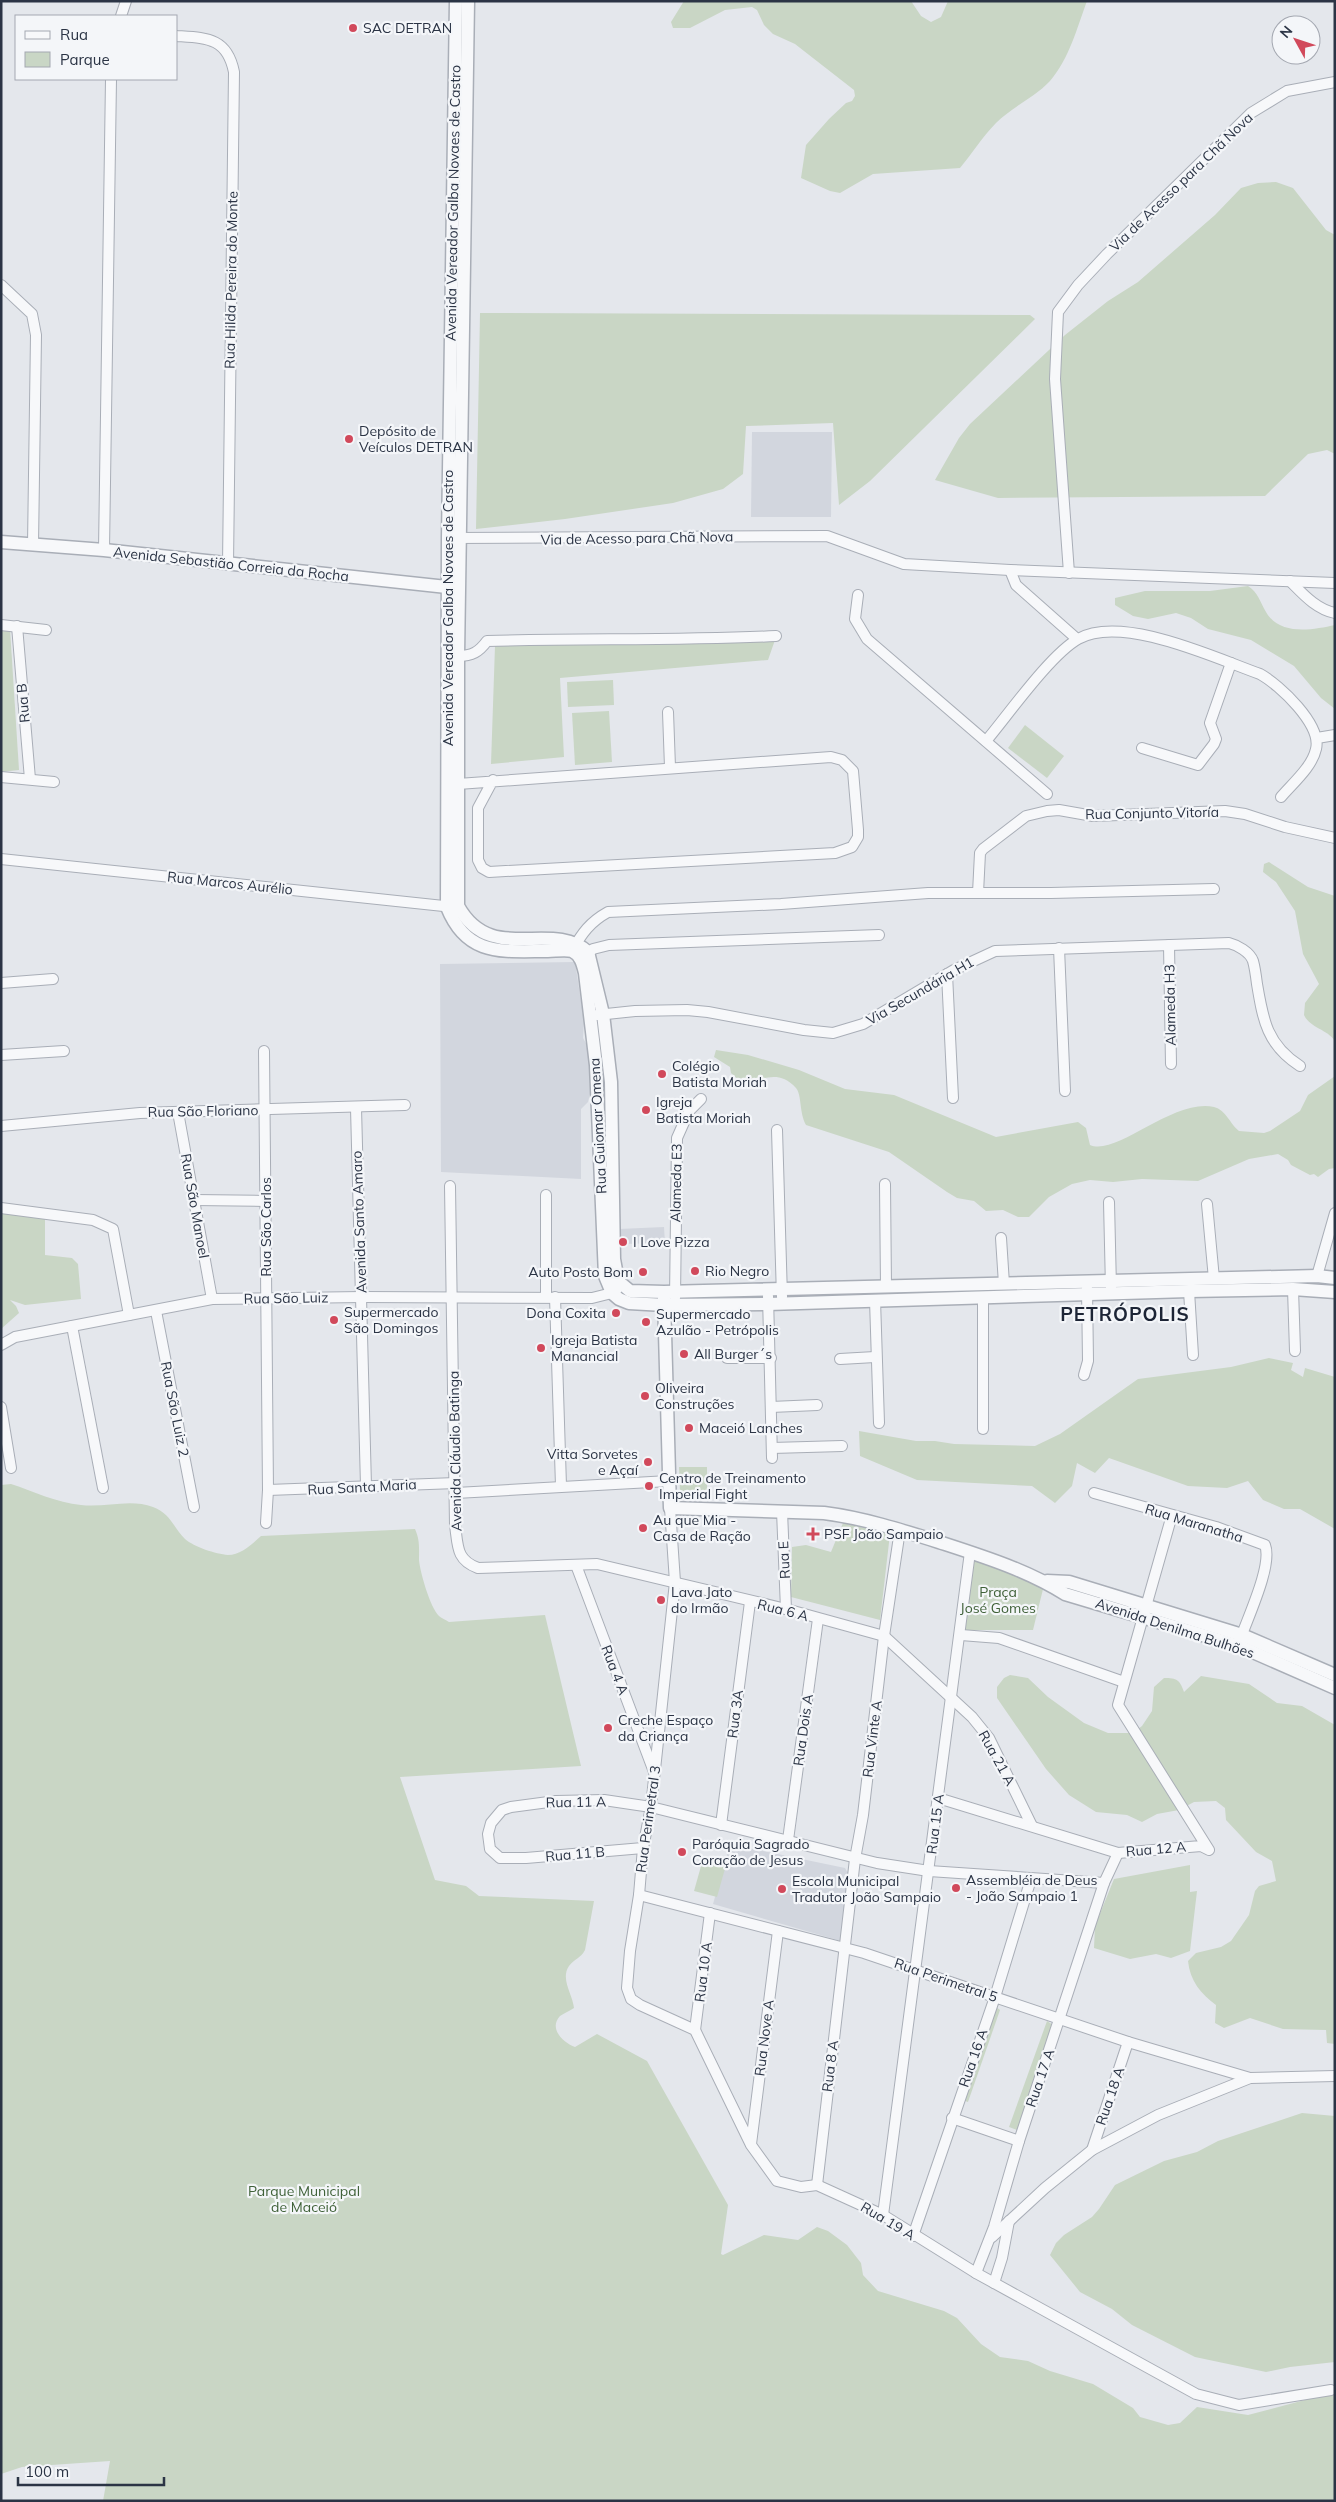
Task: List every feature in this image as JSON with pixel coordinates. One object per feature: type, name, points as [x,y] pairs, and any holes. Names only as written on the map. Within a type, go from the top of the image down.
[{"type":"street","points":[[121,15],[126,1]]},
{"type":"street","name":"Avenida Vereador Galba Novaes de Castro","points":[[456,1],[452,907],[460,930],[468,939],[483,948],[502,951],[579,952]]},
{"type":"street","name":"Avenida Vereador Galba Novaes de Castro","points":[[454,538],[468,1]]},
{"type":"street","name":"Rua Hilda Pereira do Monte","points":[[178,36],[214,40],[222,46],[232,64],[234,72],[228,565]]},
{"type":"street","points":[[104,550],[111,80]]},
{"type":"street","name":"Via de Acesso para Chã Nova","points":[[1068,572],[1055,380],[1058,312],[1078,285],[1251,113],[1287,91],[1335,82]]},
{"type":"street","points":[[1,285],[32,314],[36,335],[33,545]]},
{"type":"street","name":"Via de Acesso para Chã Nova","points":[[454,538],[827,536],[904,564],[1010,570]]},
{"type":"street","name":"Avenida Sebastião Correia da Rocha","points":[[1,542],[104,550],[228,565],[454,588]]},
{"type":"street","points":[[1077,639],[1016,585],[1010,570],[1335,583]]},
{"type":"street","points":[[1290,581],[1305,596],[1323,609],[1335,613]]},
{"type":"street","name":"Avenida Vereador Galba Novaes de Castro","points":[[452,907],[458,784],[458,656],[454,588]]},
{"type":"street","points":[[858,595],[854,619],[868,639],[1047,794]]},
{"type":"street","points":[[1,625],[46,630]]},
{"type":"street","name":"Rua B","points":[[17,626],[30,779]]},
{"type":"street","points":[[986,741],[1050,665],[1077,639],[1108,631],[1144,633],[1260,674],[1274,682],[1301,712],[1317,738],[1316,749],[1311,762],[1281,797]]},
{"type":"street","points":[[458,656],[469,656],[481,650],[487,641],[564,638],[671,640],[776,636]]},
{"type":"street","points":[[1142,748],[1198,765],[1216,739],[1210,723],[1231,663]]},
{"type":"street","points":[[668,712],[670,767]]},
{"type":"street","points":[[1317,738],[1335,735]]},
{"type":"street","points":[[458,784],[493,780],[670,767],[831,757],[842,760],[853,771],[858,837],[852,847],[835,853],[489,872],[482,868],[478,860],[478,808],[493,780]]},
{"type":"street","points":[[1,777],[54,782]]},
{"type":"street","name":"Rua Conjunto Vitoría","points":[[978,893],[980,853],[1026,816],[1046,811],[1059,810],[1093,816],[1225,811],[1245,814],[1285,827],[1335,838]]},
{"type":"street","name":"Rua Marcos Aurélio","points":[[1,859],[77,865],[452,907]]},
{"type":"street","points":[[879,935],[609,945],[579,952],[586,928],[594,920],[608,912],[781,904],[928,893],[1214,889]]},
{"type":"street","name":"Via Secundária H1","points":[[597,1015],[687,1010],[708,1012],[804,1030],[833,1033],[863,1024],[975,958],[995,951],[1221,942],[1237,946],[1253,959],[1263,1018],[1268,1031],[1284,1056],[1300,1066]]},
{"type":"street","name":"Alameda H3","points":[[1169,945],[1172,1064]]},
{"type":"street","points":[[1059,948],[1065,1091]]},
{"type":"street","name":"Rua Guiomar Omena","points":[[579,952],[597,1015],[605,1276],[616,1289]]},
{"type":"street","points":[[947,974],[952,1098]]},
{"type":"street","points":[[1,983],[53,979]]},
{"type":"street","points":[[1,1055],[64,1051]]},
{"type":"street","name":"Rua São Carlos","points":[[264,1051],[268,1490],[266,1523]]},
{"type":"street","name":"Alameda E3","points":[[669,1292],[677,1138],[689,1111],[701,1100]]},
{"type":"street","name":"Rua São Floriano","points":[[1,1126],[140,1113],[356,1108],[405,1105]]},
{"type":"street","name":"Avenida Santo Amaro","points":[[356,1108],[366,1486]]},
{"type":"street","name":"Rua São Manoel","points":[[178,1112],[212,1299]]},
{"type":"street","points":[[777,1130],[783,1303]]},
{"type":"street","points":[[885,1184],[886,1287]]},
{"type":"street","name":"Avenida Cláudio Batinga","points":[[450,1186],[456,1488],[455,1525],[458,1552],[467,1564],[478,1568],[504,1568]]},
{"type":"street","points":[[546,1195],[561,1486]]},
{"type":"street","points":[[194,1200],[266,1201]]},
{"type":"street","points":[[1110,1202],[1111,1287]]},
{"type":"street","points":[[1206,1204],[1214,1278]]},
{"type":"street","points":[[1,1208],[93,1220],[113,1229],[129,1315]]},
{"type":"street","points":[[1317,1276],[1335,1213]]},
{"type":"street","points":[[1001,1238],[1004,1284]]},
{"type":"street","points":[[616,1289],[629,1303],[669,1305],[768,1304],[983,1297],[1214,1278],[1317,1276],[1335,1278]]},
{"type":"street","points":[[616,1289],[669,1292],[768,1291],[1004,1284],[1087,1289]]},
{"type":"street","points":[[1111,1287],[1190,1290],[1293,1289],[1335,1292]]},
{"type":"street","name":"Rua São Luiz","points":[[1,1345],[15,1337],[212,1299],[362,1297],[592,1298],[616,1289]]},
{"type":"street","points":[[1084,1375],[1088,1361],[1087,1289]]},
{"type":"street","points":[[1293,1289],[1295,1351]]},
{"type":"street","points":[[1190,1290],[1193,1355]]},
{"type":"street","points":[[768,1291],[772,1453],[842,1446]]},
{"type":"street","points":[[669,1292],[670,1508]]},
{"type":"street","points":[[983,1297],[984,1429]]},
{"type":"street","points":[[875,1300],[875,1357],[879,1423]]},
{"type":"street","name":"Rua São Luiz 2","points":[[156,1311],[194,1507]]},
{"type":"street","points":[[72,1326],[103,1488]]},
{"type":"street","points":[[840,1359],[875,1357]]},
{"type":"street","points":[[727,1358],[770,1358]]},
{"type":"street","points":[[771,1407],[817,1405]]},
{"type":"street","points":[[1,1407],[11,1468]]},
{"type":"street","name":"Rua Santa Maria","points":[[268,1490],[334,1489],[366,1486],[456,1488],[561,1486],[669,1481]]},
{"type":"street","name":"Rua Maranatha","points":[[1094,1493],[1216,1526],[1265,1545],[1268,1552],[1263,1574],[1240,1640]]},
{"type":"street","name":"Avenida Denilma Bulhões","points":[[670,1508],[782,1511],[845,1516],[900,1530],[970,1552],[1044,1581],[1065,1594],[1144,1611],[1240,1640],[1335,1675]]},
{"type":"street","name":"Rua Perimetral 3","points":[[670,1508],[675,1582],[655,1775],[643,1848],[627,1988],[630,1999],[640,2006],[695,2030]]},
{"type":"street","name":"Rua E","points":[[782,1511],[786,1609]]},
{"type":"street","points":[[961,1635],[999,1638],[1124,1682],[1172,1515]]},
{"type":"street","name":"Rua Vinte A","points":[[844,1948],[855,1858],[863,1815],[884,1636],[900,1530]]},
{"type":"street","name":"Rua 15 A","points":[[883,2216],[914,1969],[961,1635],[970,1552]]},
{"type":"street","name":"Rua 6 A","points":[[504,1568],[597,1564],[750,1602],[786,1609],[884,1636],[951,1698]]},
{"type":"street","name":"Rua 4 A","points":[[576,1565],[655,1775]]},
{"type":"street","name":"Rua 3A","points":[[721,1825],[750,1602]]},
{"type":"street","name":"Rua Dois A","points":[[788,1840],[818,1619]]},
{"type":"street","name":"Avenida Denilma Bulhões","points":[[1240,1640],[1335,1688]]},
{"type":"street","name":"Rua 12 A","points":[[938,1798],[1118,1853],[1173,1846],[1201,1846],[1209,1850],[1118,1705],[1124,1682]]},
{"type":"street","name":"Rua 21 A","points":[[951,1698],[972,1717],[989,1738],[1032,1826]]},
{"type":"street","name":"Rua 11 A","points":[[507,1858],[496,1857],[490,1849],[488,1834],[491,1823],[502,1810],[511,1806],[556,1801],[604,1800],[651,1807],[855,1858],[929,1871],[1104,1882]]},
{"type":"street","name":"Rua 11 B","points":[[507,1858],[643,1848]]},
{"type":"street","name":"Rua 17 A","points":[[976,2273],[989,2240],[1019,2140],[1104,1882],[1118,1853]]},
{"type":"street","name":"Rua 16 A","points":[[913,2236],[994,1997],[1031,1878]]},
{"type":"street","name":"Rua Perimetral 5","points":[[639,1895],[844,1948],[914,1969],[1128,2042],[1250,2078]]},
{"type":"street","name":"Rua 10 A","points":[[695,2030],[710,1913]]},
{"type":"street","name":"Rua Nove A","points":[[751,2146],[778,1931]]},
{"type":"street","name":"Rua 8 A","points":[[817,2185],[844,1948]]},
{"type":"street","name":"Rua 19 A","points":[[695,2030],[751,2146],[777,2181],[801,2187],[817,2185],[883,2216],[976,2273],[1196,2394],[1239,2405],[1331,2390]]},
{"type":"street","name":"Rua 18 A","points":[[1092,2150],[1128,2042]]},
{"type":"street","points":[[989,2240],[1092,2150],[1158,2115],[1250,2078],[1335,2076]]},
{"type":"street","points":[[952,2118],[1019,2140]]},
{"type":"street","points":[[994,2283],[1010,2221]]},
{"type":"shaded area","points":[[752,432],[832,432],[831,517],[751,517]]},
{"type":"shaded area","points":[[575,962],[584,1021],[583,1038],[589,1049],[590,1094],[588,1102],[581,1109],[581,1179],[441,1172],[440,964]]},
{"type":"shaded area","points":[[664,1227],[665,1243],[620,1244],[619,1229]]},
{"type":"shaded area","name":"Escola Municipal Tradutor João Sampaio","points":[[730,1844],[845,1868],[849,1875],[841,1941],[713,1904]]},
{"type":"green space","points":[[684,1],[911,1],[921,16],[931,22],[941,17],[948,1],[1087,1],[1072,43],[1057,72],[1044,87],[996,123],[960,168],[873,174],[840,193],[830,191],[801,178],[806,145],[829,119],[846,103],[852,101],[855,96],[854,90],[795,44],[773,34],[764,25],[757,10],[752,7],[725,10],[690,28],[673,28],[671,22]]},
{"type":"green space","points":[[1276,182],[1293,188],[1326,230],[1335,235],[1335,454],[1327,450],[1308,454],[1265,496],[998,498],[935,480],[959,438],[970,424],[1065,335],[1108,301],[1138,282],[1215,215],[1241,188],[1258,183]]},
{"type":"green space","points":[[480,313],[1030,315],[1035,319],[870,481],[839,505],[833,423],[746,426],[743,474],[723,489],[673,503],[565,519],[476,529]]},
{"type":"green space","points":[[1248,586],[1257,594],[1272,620],[1279,625],[1288,628],[1307,629],[1335,625],[1335,709],[1321,698],[1294,666],[1251,640],[1208,629],[1191,618],[1176,613],[1148,619],[1133,616],[1115,605],[1115,598],[1145,591],[1210,591]]},
{"type":"green space","points":[[10,629],[19,770],[1,772],[1,630]]},
{"type":"green space","points":[[775,640],[768,660],[560,678],[564,757],[491,764],[495,646]]},
{"type":"green space","points":[[613,680],[614,705],[568,707],[567,682]]},
{"type":"green space","points":[[609,711],[612,762],[575,765],[572,713]]},
{"type":"green space","points":[[1025,725],[1064,756],[1047,778],[1008,748]]},
{"type":"green space","points":[[1269,862],[1308,887],[1335,896],[1335,1041],[1328,1034],[1310,1023],[1304,1015],[1305,1003],[1319,984],[1303,954],[1295,911],[1276,882],[1263,872],[1264,864]]},
{"type":"green space","points":[[716,1050],[748,1055],[799,1070],[845,1089],[894,1095],[996,1137],[1078,1122],[1086,1128],[1090,1145],[1101,1146],[1115,1143],[1181,1111],[1198,1107],[1214,1107],[1222,1111],[1239,1131],[1264,1133],[1300,1111],[1308,1095],[1335,1076],[1335,1168],[1329,1169],[1318,1177],[1291,1165],[1288,1160],[1278,1154],[1249,1159],[1198,1181],[1142,1179],[1113,1182],[1090,1180],[1072,1184],[1049,1197],[1029,1217],[1018,1217],[1003,1210],[986,1211],[974,1201],[957,1198],[947,1192],[889,1152],[806,1125],[796,1088],[778,1077],[746,1081],[738,1079],[731,1073],[730,1067],[714,1057]]},
{"type":"green space","points":[[1,1211],[45,1217],[45,1255],[72,1258],[78,1264],[81,1299],[25,1305],[10,1300],[16,1306],[19,1313],[1,1329]]},
{"type":"green space","points":[[1269,1358],[1293,1363],[1291,1370],[1303,1377],[1305,1368],[1335,1377],[1335,1529],[1300,1509],[1284,1509],[1263,1500],[1248,1481],[1227,1488],[1188,1486],[1109,1458],[1095,1473],[1077,1463],[1072,1486],[1055,1503],[1032,1486],[917,1480],[860,1456],[859,1431],[916,1441],[1035,1446],[1060,1434],[1138,1379],[1231,1367]]},
{"type":"green space","points":[[679,1467],[707,1467],[707,1494],[680,1492]]},
{"type":"green space","name":"Parque Municipal de Maceió","points":[[11,1484],[72,1504],[90,1506],[126,1503],[144,1504],[164,1513],[189,1542],[205,1550],[228,1555],[242,1551],[261,1536],[415,1529],[423,1581],[432,1605],[441,1618],[449,1622],[545,1615],[581,1766],[400,1777],[435,1880],[466,1886],[479,1896],[594,1901],[585,1950],[569,1966],[566,1976],[574,2008],[560,2016],[557,2021],[557,2030],[562,2039],[575,2047],[597,2034],[647,2061],[728,2205],[721,2254],[723,2255],[764,2235],[798,2240],[817,2227],[828,2231],[847,2245],[861,2263],[863,2275],[878,2291],[944,2311],[957,2318],[981,2344],[1000,2357],[1028,2361],[1050,2371],[1093,2384],[1133,2408],[1140,2417],[1168,2425],[1180,2423],[1197,2407],[1248,2415],[1335,2392],[1335,2501],[103,2501],[110,2461],[22,2467],[1,2474],[1,1485]]},
{"type":"green space","points":[[843,1523],[890,1534],[880,1620],[791,1597],[792,1547],[806,1545],[831,1552]]},
{"type":"green space","name":"Praça José Gomes","points":[[974,1559],[1044,1585],[1033,1630],[963,1630]]},
{"type":"green space","points":[[1010,1675],[1028,1678],[1048,1697],[1084,1723],[1108,1733],[1133,1733],[1142,1726],[1152,1711],[1154,1687],[1164,1678],[1177,1680],[1184,1692],[1201,1676],[1249,1684],[1277,1703],[1302,1706],[1335,1725],[1335,2044],[1327,2043],[1326,2030],[1283,2029],[1250,2018],[1224,2028],[1215,2023],[1216,2005],[1197,1986],[1191,1975],[1188,1961],[1196,1953],[1221,1947],[1231,1941],[1249,1915],[1255,1891],[1259,1886],[1276,1881],[1272,1861],[1256,1852],[1226,1820],[1225,1808],[1216,1801],[1194,1802],[1179,1810],[1157,1814],[1142,1822],[1127,1815],[1096,1812],[1069,1795],[1046,1769],[997,1698],[997,1687],[1004,1678]]},
{"type":"green space","points":[[703,1859],[726,1865],[717,1897],[694,1891]]},
{"type":"green space","points":[[1190,1865],[1190,1892],[1197,1891],[1190,1951],[1171,1958],[1156,1954],[1130,1959],[1094,1948],[1095,1926],[1114,1879]]},
{"type":"green space","points":[[995,2006],[1000,2010],[968,2102],[962,2100]]},
{"type":"green space","points":[[1047,2021],[1053,2025],[1017,2130],[1009,2127]]},
{"type":"green space","points":[[1302,2113],[1335,2116],[1335,2362],[1290,2367],[1266,2372],[1195,2357],[1132,2325],[1112,2309],[1080,2292],[1050,2255],[1056,2243],[1064,2235],[1092,2217],[1115,2185],[1164,2161],[1197,2152],[1218,2141]]},
{"type":"place","name":"SAC DETRAN","points":[[353,28]]},
{"type":"place","name":"Depósito de Veículos DETRAN","points":[[349,439]]},
{"type":"place","name":"Colégio Batista Moriah","points":[[662,1074]]},
{"type":"place","name":"Igreja Batista Moriah","points":[[646,1110]]},
{"type":"place","name":"I Love Pizza","points":[[623,1242]]},
{"type":"place","name":"Rio Negro","points":[[695,1271]]},
{"type":"place","name":"Auto Posto Bom","points":[[643,1272]]},
{"type":"place","name":"Dona Coxita","points":[[616,1313]]},
{"type":"place","name":"Supermercado São Domingos","points":[[334,1320]]},
{"type":"place","name":"Supermercado Azulão - Petrópolis","points":[[646,1322]]},
{"type":"place","name":"Igreja Batista Manancial","points":[[541,1348]]},
{"type":"place","name":"All Burger´s","points":[[684,1354]]},
{"type":"place","name":"Oliveira Construções","points":[[645,1396]]},
{"type":"place","name":"Maceió Lanches","points":[[689,1428]]},
{"type":"place","name":"Vitta Sorvetes e Açaí","points":[[648,1462]]},
{"type":"place","name":"Centro de Treinamento Imperial Fight","points":[[649,1486]]},
{"type":"place","name":"Au que Mia - Casa de Ração","points":[[643,1528]]},
{"type":"place","name":"PSF João Sampaio","points":[[813,1534]]},
{"type":"place","name":"Lava Jato do Irmão","points":[[661,1600]]},
{"type":"place","name":"Creche Espaço da Criança","points":[[608,1728]]},
{"type":"place","name":"Paróquia Sagrado Coração de Jesus","points":[[682,1852]]},
{"type":"place","name":"Assembléia de Deus - João Sampaio 1","points":[[956,1888]]},
{"type":"place","name":"Escola Municipal Tradutor João Sampaio","points":[[782,1889]]},
{"type":"district","name":"PETRÓPOLIS","points":[[1125,1314]]}]
